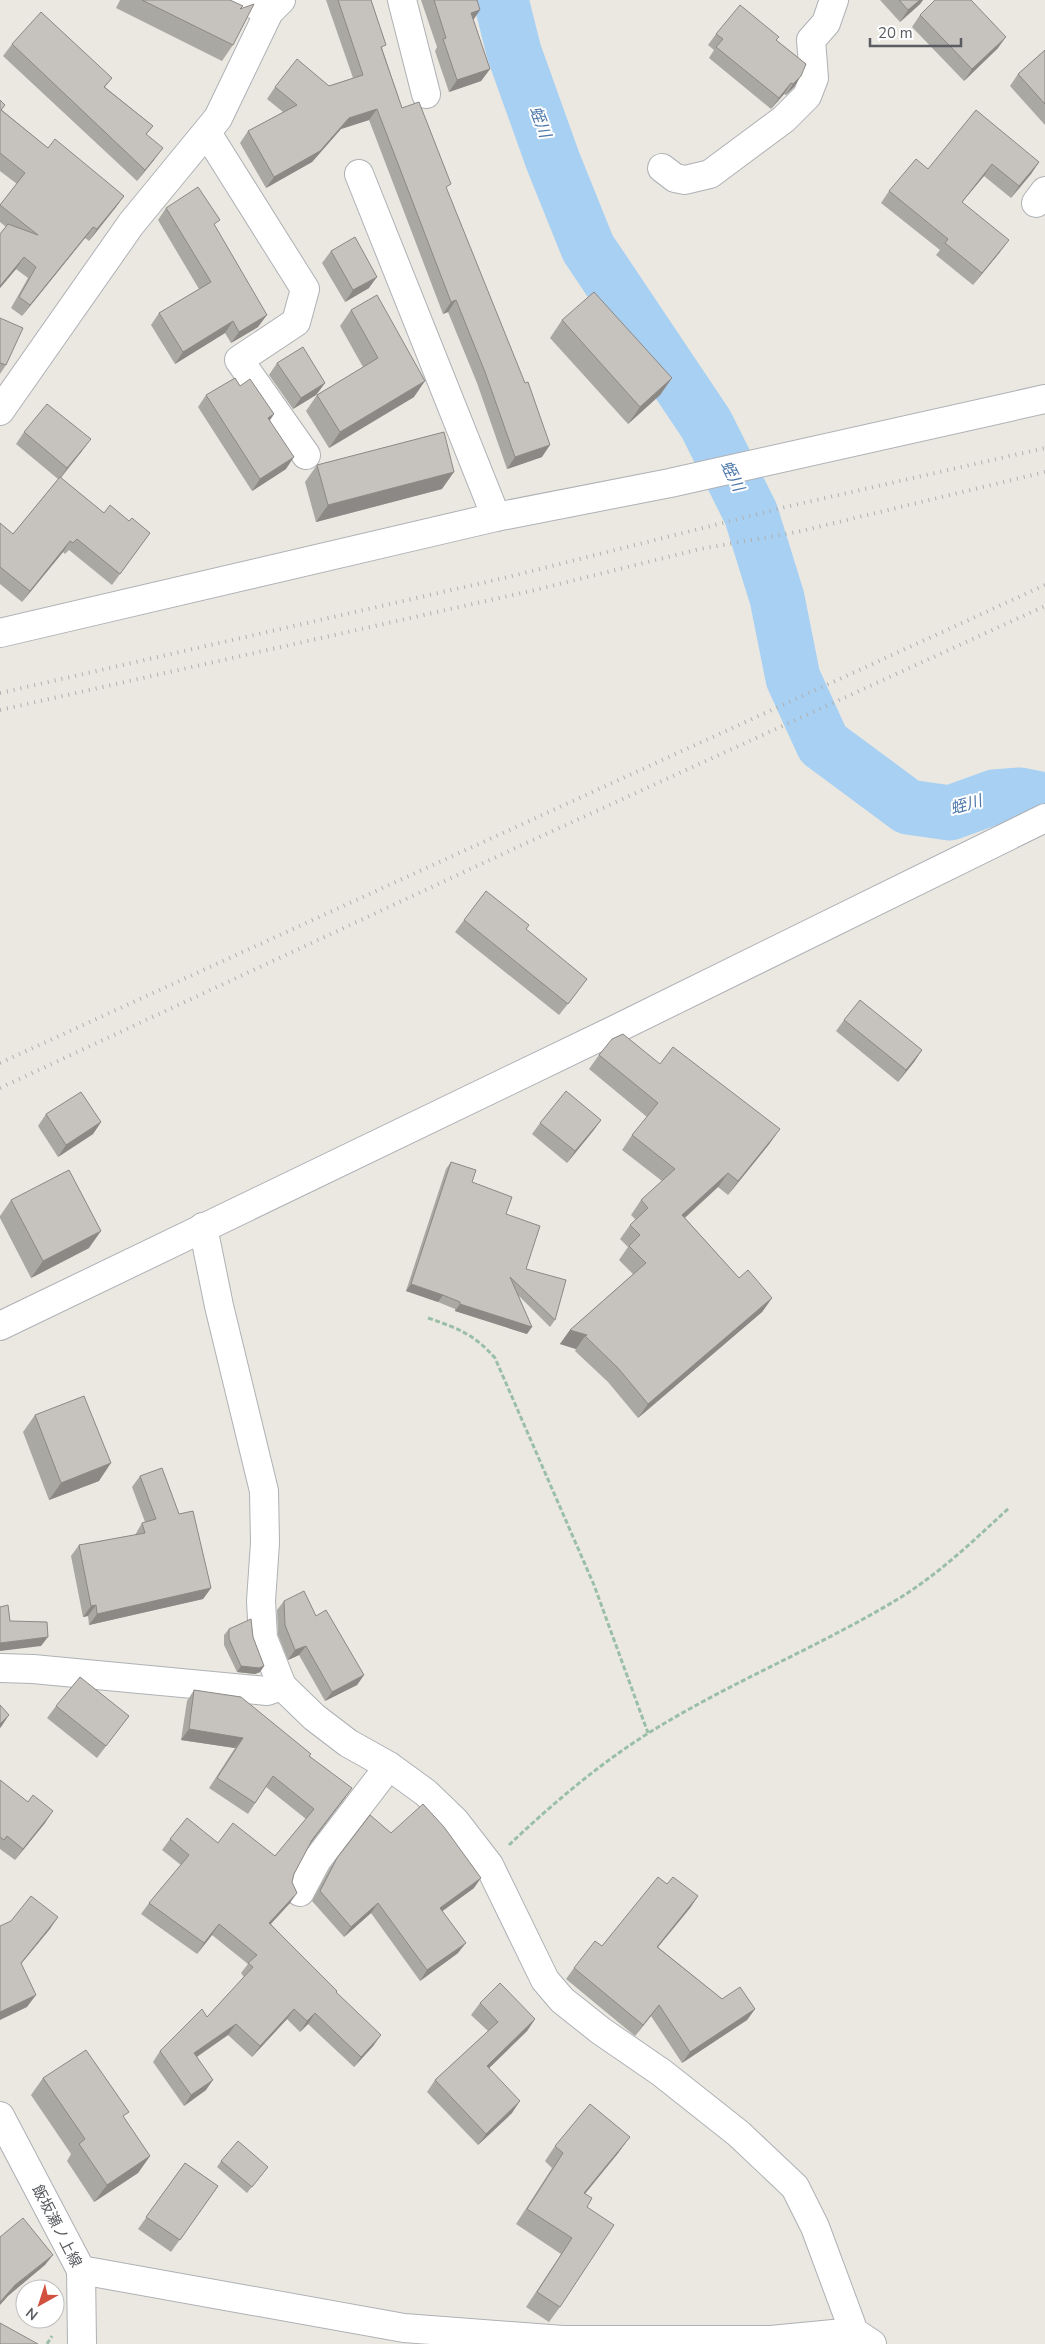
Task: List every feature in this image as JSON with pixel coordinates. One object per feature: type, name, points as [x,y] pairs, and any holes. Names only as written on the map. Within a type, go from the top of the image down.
[{"type":"street","points":[[0,411],[131,224],[218,118],[275,6],[245,0]]},
{"type":"street","points":[[402,0],[426,94]]},
{"type":"street","points":[[662,168],[675,178],[685,180],[710,174],[784,119],[807,96],[814,78],[812,40],[826,22],[834,0]]},
{"type":"street","points":[[206,133],[305,289],[296,322],[239,360],[306,455]]},
{"type":"street","points":[[360,174],[496,517]]},
{"type":"street","points":[[0,633],[496,517],[742,468],[1045,399]]},
{"type":"street","points":[[0,1326],[1041,824]]},
{"type":"street","points":[[81,2270],[404,2328],[563,2340],[771,2342],[863,2338],[816,2227],[795,2187],[739,2134],[693,2097],[601,2031],[562,2000],[546,1980],[489,1865],[455,1821],[426,1793],[389,1766],[348,1743],[314,1717],[282,1686],[263,1638],[261,1601],[265,1543],[264,1491],[219,1306],[204,1227]]},
{"type":"street","points":[[0,1668],[32,1669],[267,1691],[282,1686]]},
{"type":"street","points":[[300,1892],[317,1860],[389,1766]]},
{"type":"street","name":"飯坂瀬ノ上線","points":[[0,2116],[81,2270],[82,2344]]},
{"type":"path","points":[[428,1318],[464,1331],[481,1342],[495,1358],[594,1585],[648,1733]]},
{"type":"path","points":[[489,1865],[530,1825],[619,1752],[648,1733],[898,1599],[946,1566],[1009,1508]]},
{"type":"building","points":[[142,0],[230,0],[243,6],[240,9],[254,4],[233,45]]},
{"type":"building","points":[[338,0],[371,0],[386,45],[381,47],[402,108],[419,102],[451,184],[446,187],[525,383],[528,382],[550,445],[515,457],[485,372],[456,300],[451,302],[377,109],[349,118],[320,151],[274,177],[248,131],[297,105],[275,87],[297,59],[329,86],[363,75]]},
{"type":"building","points":[[434,0],[477,0],[480,10],[471,13],[490,69],[457,80],[443,39],[446,38]]},
{"type":"building","points":[[899,0],[920,0],[908,10]]},
{"type":"building","points":[[935,0],[971,0],[1006,37],[972,69],[920,15]]},
{"type":"building","points":[[740,5],[779,37],[776,40],[806,64],[801,76],[793,84],[791,83],[779,98],[716,47],[723,39],[716,34]]},
{"type":"building","points":[[41,12],[112,78],[104,87],[153,126],[146,134],[163,148],[145,170],[12,44]]},
{"type":"building","points":[[1045,50],[1045,104],[1018,74]]},
{"type":"building","points":[[0,100],[5,105],[1,110],[48,148],[55,139],[124,196],[97,229],[93,227],[30,305],[19,297],[36,267],[24,257],[0,286],[0,234],[8,224],[38,235],[0,205],[25,173],[0,153]]},
{"type":"building","points":[[976,110],[1039,162],[1019,186],[992,164],[962,202],[1009,240],[982,273],[945,243],[948,239],[889,191],[916,159],[928,169]]},
{"type":"building","points":[[198,187],[220,220],[214,224],[267,315],[239,332],[233,321],[183,352],[159,313],[211,282],[166,208]]},
{"type":"building","points":[[355,237],[377,277],[353,290],[331,251]]},
{"type":"building","points":[[594,292],[672,378],[640,407],[562,320]]},
{"type":"building","points":[[377,295],[425,381],[340,432],[317,395],[378,358],[351,310]]},
{"type":"building","points":[[0,318],[23,328],[6,365],[0,363]]},
{"type":"building","points":[[303,347],[325,383],[301,398],[277,363]]},
{"type":"building","points":[[235,378],[240,386],[250,379],[274,414],[268,418],[294,457],[260,479],[206,395]]},
{"type":"building","points":[[47,404],[91,439],[67,468],[24,432]]},
{"type":"building","points":[[444,432],[454,472],[328,505],[317,465]]},
{"type":"building","points":[[60,477],[104,513],[110,505],[129,521],[132,518],[150,533],[120,574],[77,539],[73,543],[70,541],[30,591],[0,567],[0,523],[13,534]]},
{"type":"building","points":[[486,891],[529,925],[526,929],[587,979],[568,1004],[464,920]]},
{"type":"building","points":[[860,1000],[922,1050],[906,1070],[844,1020]]},
{"type":"building","points":[[623,1034],[660,1064],[673,1047],[780,1129],[738,1181],[728,1173],[682,1215],[739,1278],[748,1270],[772,1298],[648,1404],[618,1368],[585,1336],[587,1335],[570,1330],[646,1263],[629,1246],[640,1235],[630,1225],[648,1208],[641,1200],[675,1169],[632,1135],[658,1103],[599,1055],[612,1039]]},
{"type":"building","points":[[566,1091],[601,1120],[575,1151],[540,1123]]},
{"type":"building","points":[[81,1092],[101,1122],[66,1145],[46,1114]]},
{"type":"building","points":[[451,1162],[476,1170],[472,1182],[512,1197],[506,1214],[540,1226],[526,1269],[566,1280],[555,1320],[510,1277],[532,1327],[460,1304],[460,1302],[443,1295],[411,1284]]},
{"type":"building","points":[[69,1170],[101,1231],[43,1261],[11,1200]]},
{"type":"building","points":[[84,1396],[111,1463],[61,1483],[35,1415]]},
{"type":"building","points":[[162,1468],[179,1514],[193,1511],[211,1588],[97,1614],[96,1605],[91,1606],[79,1545],[145,1533],[142,1523],[156,1519],[140,1476]]},
{"type":"building","points":[[304,1591],[316,1616],[326,1610],[364,1675],[332,1692],[306,1646],[295,1650],[285,1625],[284,1601]]},
{"type":"building","points":[[8,1605],[10,1621],[47,1622],[48,1637],[0,1643],[0,1607]]},
{"type":"building","points":[[251,1619],[253,1637],[264,1666],[259,1668],[241,1666],[229,1639],[229,1629]]},
{"type":"building","points":[[80,1677],[129,1716],[106,1746],[56,1706]]},
{"type":"building","points":[[194,1690],[241,1697],[311,1754],[309,1756],[352,1788],[312,1840],[294,1874],[292,1882],[297,1893],[269,1923],[381,2035],[361,2057],[315,2013],[307,2021],[294,2009],[260,2046],[236,2024],[194,2053],[213,2080],[191,2095],[160,2051],[202,2009],[207,2017],[253,1967],[248,1963],[257,1955],[219,1924],[204,1943],[149,1903],[189,1855],[170,1839],[187,1818],[218,1843],[233,1823],[275,1856],[314,1809],[273,1776],[255,1803],[217,1778],[243,1738],[189,1729]]},
{"type":"building","points":[[0,1705],[9,1715],[0,1724]]},
{"type":"building","points":[[0,1780],[28,1802],[33,1795],[53,1811],[23,1849],[7,1836],[4,1840],[0,1837]]},
{"type":"building","points":[[423,1804],[444,1827],[481,1878],[440,1908],[466,1943],[427,1970],[378,1903],[351,1927],[320,1891],[337,1858],[370,1815],[391,1833]]},
{"type":"building","points":[[658,1877],[667,1884],[673,1877],[698,1896],[657,1947],[722,1999],[740,1987],[755,2009],[690,2052],[659,2005],[643,2025],[574,1968],[595,1941],[602,1946]]},
{"type":"building","points":[[31,1896],[58,1917],[21,1963],[36,1995],[0,2012],[0,1926],[11,1921]]},
{"type":"building","points":[[500,1983],[535,2019],[487,2066],[520,2101],[486,2134],[435,2080],[498,2022],[480,2003]]},
{"type":"building","points":[[86,2050],[129,2112],[123,2116],[150,2156],[107,2185],[79,2144],[85,2139],[43,2078]]},
{"type":"building","points":[[590,2104],[630,2137],[584,2193],[592,2198],[587,2207],[614,2225],[560,2307],[537,2292],[572,2238],[527,2209],[563,2153],[555,2146]]},
{"type":"building","points":[[238,2141],[268,2167],[252,2187],[221,2161]]},
{"type":"building","points":[[185,2163],[218,2186],[180,2240],[146,2217]]},
{"type":"building","points":[[23,2218],[53,2255],[23,2279],[15,2279],[15,2285],[0,2302],[0,2237]]},
{"type":"building","points":[[0,2323],[38,2344],[0,2344]]},
{"type":"waterway","name":"蛭川","points":[[501,0],[514,52],[553,161],[588,248],[706,424],[751,514],[777,598],[793,678],[823,744],[908,807],[950,813],[994,797],[1020,795],[1040,799],[1045,805]]},
{"type":"railway","points":[[0,693],[504,578],[790,506],[1045,448]]},
{"type":"railway","points":[[0,710],[535,590],[700,549],[797,532],[1045,472]]},
{"type":"railway","points":[[0,1063],[1045,585]]},
{"type":"railway","points":[[0,1088],[522,845],[1045,606]]}]
